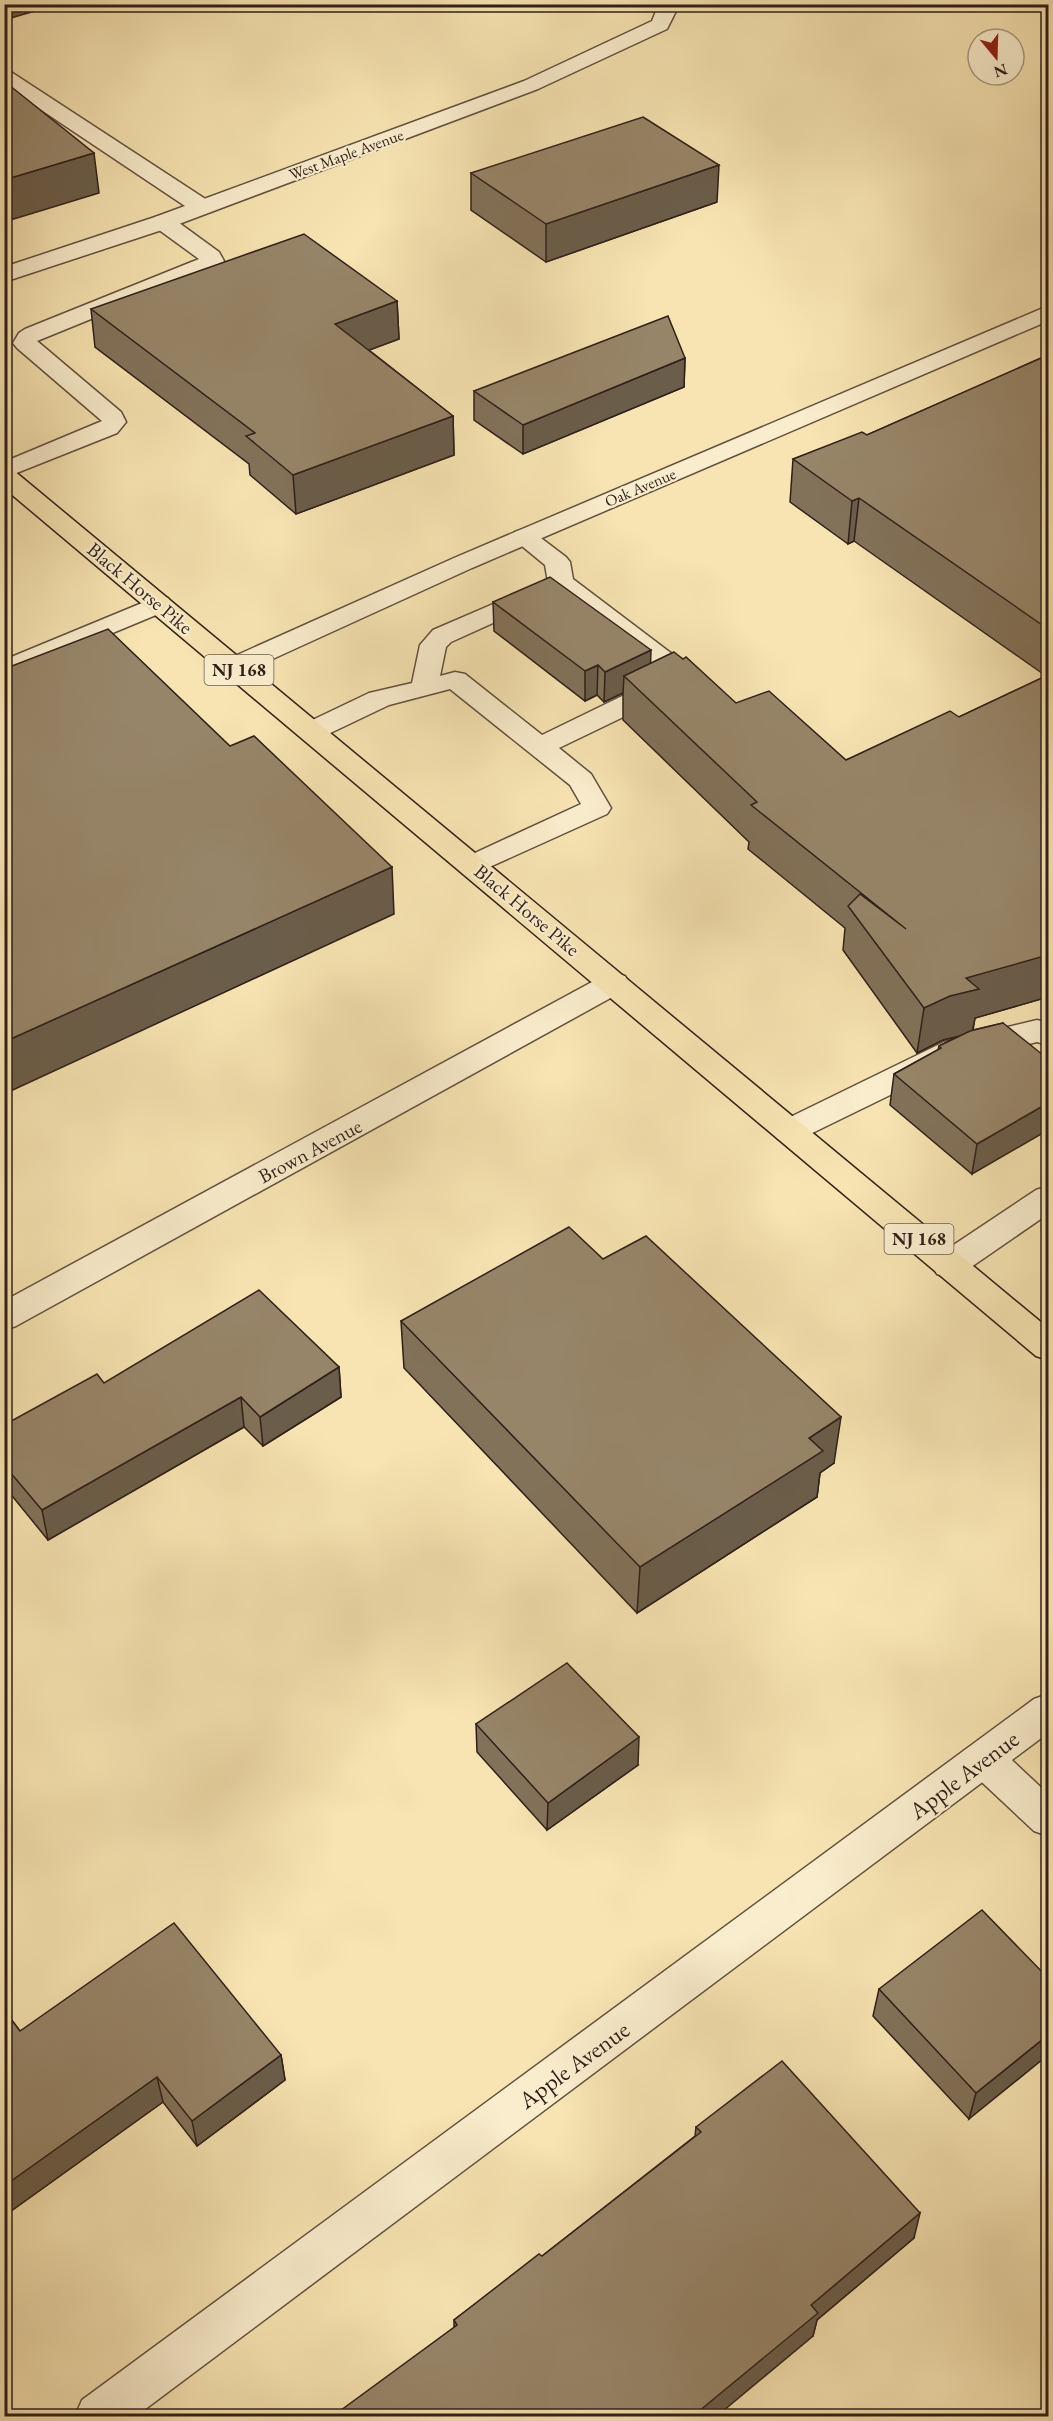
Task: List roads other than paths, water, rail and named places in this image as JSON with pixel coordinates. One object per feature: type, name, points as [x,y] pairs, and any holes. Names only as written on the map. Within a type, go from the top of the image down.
[{"type":"main road","name":"Black Horse Pike","points":[[4,473],[1048,1347]]},
{"type":"street","name":"West Maple Avenue","points":[[4,275],[163,222],[531,85],[660,25],[666,11],[662,4]]},
{"type":"street","points":[[4,76],[202,207]]},
{"type":"street","points":[[4,473],[108,428],[114,422],[113,417],[25,343],[27,338],[33,334],[213,261],[211,256],[163,222]]},
{"type":"street","name":"Oak Avenue","points":[[235,666],[524,537],[1048,313]]},
{"type":"street","points":[[524,537],[557,562],[561,582],[674,669],[677,676],[661,688],[539,747]]},
{"type":"street","points":[[424,688],[433,645],[442,636],[561,582]]},
{"type":"street","points":[[4,670],[159,604]]},
{"type":"street","points":[[312,731],[379,699],[455,680],[581,780],[597,808],[474,865]]},
{"type":"street","name":"Brown Avenue","points":[[4,1317],[614,983]]},
{"type":"street","points":[[789,1131],[955,1050],[1037,1031],[1048,1034]]},
{"type":"street","points":[[949,1265],[1048,1198]]},
{"type":"street","name":"Apple Avenue","points":[[98,2416],[1048,1712]]},
{"type":"street","points":[[986,1760],[1048,1819]]}]
